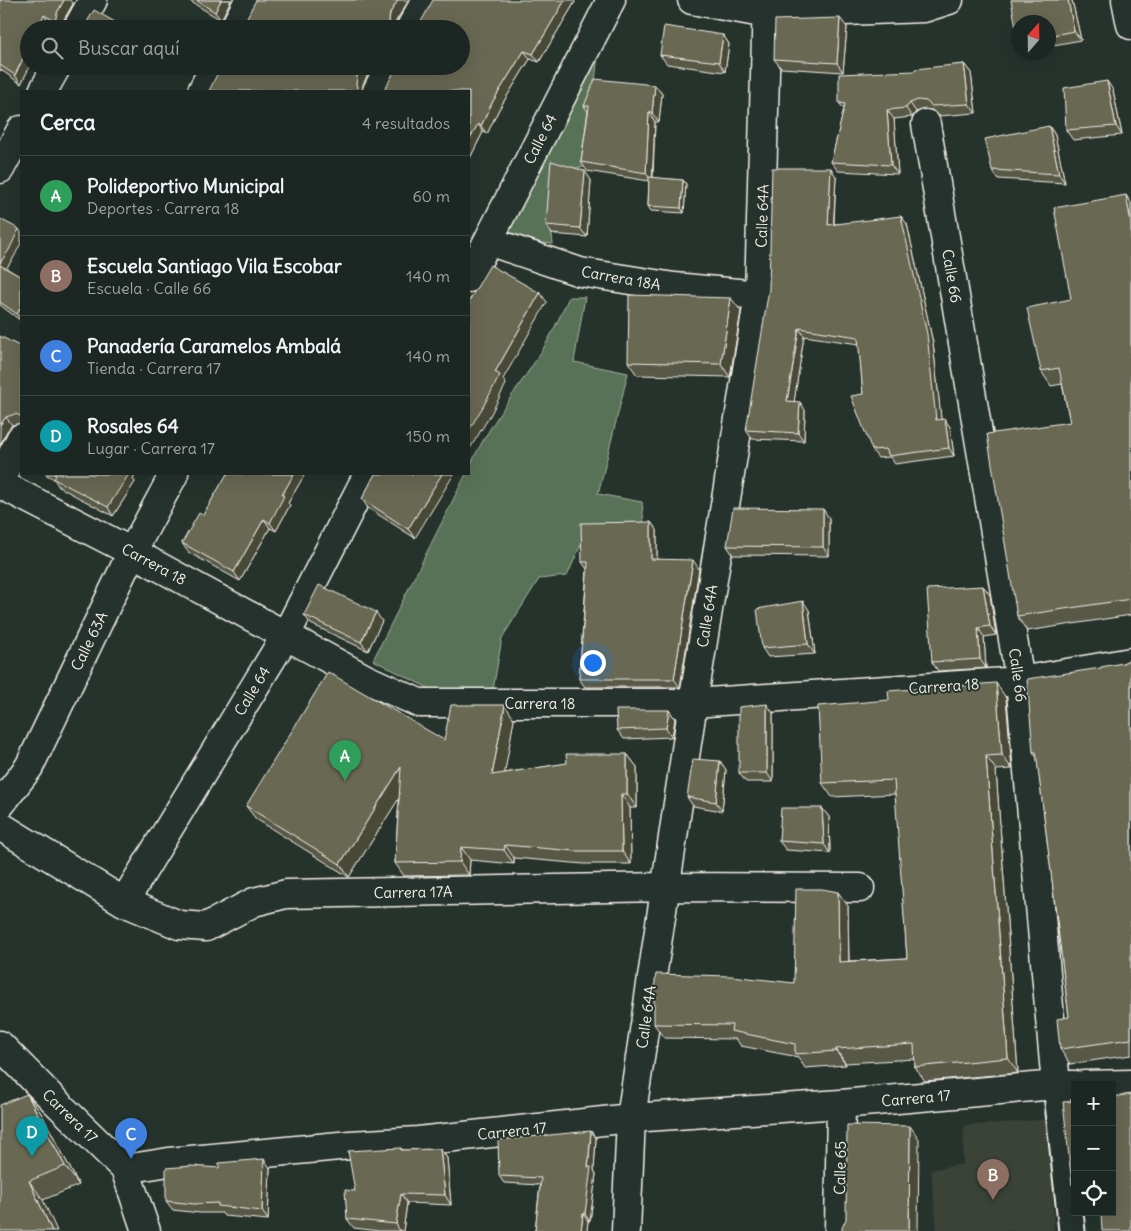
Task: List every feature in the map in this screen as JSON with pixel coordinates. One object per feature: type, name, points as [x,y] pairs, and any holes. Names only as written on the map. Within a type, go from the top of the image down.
[{"type":"street","points":[[82,20],[93,0]]},
{"type":"street","points":[[239,20],[249,0]]},
{"type":"street","points":[[415,20],[426,0]]},
{"type":"street","name":"Calle 64","points":[[470,276],[611,0]]},
{"type":"street","points":[[692,0],[767,7],[924,8],[949,0]]},
{"type":"street","points":[[1126,0],[1131,25]]},
{"type":"street","name":"Calle 64A","points":[[626,1231],[631,1118],[692,702],[759,295],[767,7]]},
{"type":"street","points":[[44,90],[51,75]]},
{"type":"street","points":[[203,90],[210,75]]},
{"type":"street","points":[[378,90],[385,75]]},
{"type":"street","name":"Calle 66","points":[[926,124],[1020,681],[1066,1085],[1072,1231]]},
{"type":"street","points":[[0,169],[20,132]]},
{"type":"street","name":"Carrera 18A","points":[[488,240],[580,272],[674,287],[759,295]]},
{"type":"street","points":[[0,479],[20,440]]},
{"type":"street","name":"Calle 63A","points":[[0,805],[29,767],[132,552],[173,475]]},
{"type":"street","name":"Calle 64","points":[[124,902],[286,635],[367,475]]},
{"type":"street","name":"Carrera 18","points":[[0,484],[132,552],[366,679],[419,703],[692,702],[1020,681],[1131,662]]},
{"type":"street","name":"Carrera 17A","points":[[0,826],[124,902],[180,925],[206,927],[254,902],[286,894],[664,887],[860,888]]},
{"type":"street","name":"Carrera 17","points":[[0,1045],[125,1169],[178,1161],[350,1145],[418,1141],[631,1118],[841,1104],[1066,1085]]},
{"type":"street","points":[[1116,1084],[1131,1084]]},
{"type":"street","name":"Calle 65","points":[[839,1231],[841,1104]]},
{"type":"street","points":[[125,1169],[146,1231]]},
{"type":"shaded area","points":[[1051,1119],[1054,1231],[937,1231],[931,1170],[963,1164],[964,1126]]},
{"type":"green space","points":[[601,33],[584,167],[557,170],[552,234],[553,244],[518,240],[502,229]]},
{"type":"green space","points":[[569,297],[585,297],[574,362],[628,373],[598,494],[642,502],[644,526],[587,531],[567,576],[539,579],[502,638],[493,690],[434,691],[373,660],[466,475],[470,475],[472,463],[479,449],[554,330]]},
{"type":"building","points":[[0,0],[64,0],[55,20],[44,15],[42,20],[20,20],[20,65],[15,75],[0,65]]},
{"type":"building","points":[[196,0],[221,0],[215,12]]},
{"type":"building","points":[[256,0],[398,0],[390,13],[389,20],[246,20]]},
{"type":"building","points":[[433,0],[565,0],[533,54],[524,51],[493,101],[481,126],[478,124],[470,138],[470,90],[385,90],[392,75],[470,75],[470,20],[422,20]]},
{"type":"building","points":[[1011,0],[1068,0],[1074,31],[1056,34],[1056,15],[1014,15]]},
{"type":"building","points":[[94,10],[111,20],[88,20]]},
{"type":"building","points":[[840,18],[837,63],[774,59],[775,20]]},
{"type":"building","points":[[664,26],[723,35],[719,62],[660,55]]},
{"type":"building","points":[[964,64],[969,104],[932,106],[926,101],[918,100],[910,103],[906,108],[887,110],[891,165],[831,162],[845,104],[839,103],[839,74],[915,71],[915,69]]},
{"type":"building","points":[[217,75],[358,75],[356,84],[358,90],[209,90]]},
{"type":"building","points":[[595,79],[655,85],[652,113],[649,112],[646,173],[581,162],[589,106],[584,106]]},
{"type":"building","points":[[1107,81],[1116,126],[1066,130],[1064,88]]},
{"type":"building","points":[[1049,126],[1059,174],[992,170],[985,139]]},
{"type":"building","points":[[551,161],[585,171],[580,228],[546,225]]},
{"type":"building","points":[[772,168],[831,168],[828,225],[901,216],[927,334],[936,420],[945,419],[949,448],[889,456],[886,449],[872,450],[851,396],[863,394],[858,337],[799,328],[787,401],[800,402],[798,433],[746,430],[769,289]]},
{"type":"building","points":[[649,177],[683,180],[681,208],[648,206]]},
{"type":"building","points":[[1126,195],[1131,223],[1131,599],[1017,616],[987,434],[1070,422],[1059,368],[1041,371],[1027,308],[1071,299],[1054,208]]},
{"type":"building","points":[[0,219],[19,229],[9,250],[0,263]]},
{"type":"building","points":[[0,265],[20,276],[20,308],[17,314],[0,302]]},
{"type":"building","points":[[490,265],[540,293],[495,372],[500,375],[470,428],[470,299]]},
{"type":"building","points":[[629,295],[731,298],[721,364],[628,362]]},
{"type":"building","points":[[0,336],[20,346],[20,416],[15,414],[6,417],[0,425]]},
{"type":"building","points":[[56,475],[128,475],[108,507],[54,479]]},
{"type":"building","points":[[226,475],[293,475],[270,523],[264,519],[234,572],[182,543],[199,513],[203,515]]},
{"type":"building","points":[[374,475],[441,475],[408,529],[362,499]]},
{"type":"building","points":[[733,508],[823,509],[823,547],[727,546]]},
{"type":"building","points":[[651,522],[651,559],[693,560],[674,679],[579,679],[588,562],[582,562],[581,523]]},
{"type":"building","points":[[319,585],[376,612],[361,642],[304,615]]},
{"type":"building","points":[[983,586],[990,626],[978,628],[980,659],[932,662],[927,589]]},
{"type":"building","points":[[803,601],[808,644],[762,648],[757,609]]},
{"type":"building","points":[[1131,659],[1131,1039],[1060,1049],[1057,1019],[1069,1017],[1036,752],[1033,752],[1027,679],[1101,668],[1123,663]]},
{"type":"building","points":[[328,672],[444,740],[451,705],[505,705],[492,775],[567,763],[566,754],[627,754],[627,794],[621,794],[622,851],[575,851],[505,845],[504,850],[461,847],[460,862],[395,863],[401,767],[340,864],[246,806]]},
{"type":"building","points":[[996,683],[1002,755],[986,756],[1008,1058],[915,1067],[914,1044],[836,1049],[836,1051],[795,1054],[795,1044],[731,1031],[732,1025],[654,1024],[656,974],[731,976],[794,983],[796,889],[822,889],[838,892],[839,962],[907,958],[894,780],[822,783],[818,706],[889,700],[888,691]]},
{"type":"building","points":[[767,704],[767,773],[739,773],[739,707]]},
{"type":"building","points":[[616,710],[669,710],[666,728],[617,730]]},
{"type":"building","points":[[693,759],[720,761],[716,802],[687,797]]},
{"type":"building","points":[[781,808],[822,808],[824,844],[779,841]]},
{"type":"building","points":[[27,1094],[65,1166],[29,1181],[52,1231],[0,1231],[0,1105]]},
{"type":"building","points":[[1131,1094],[1131,1231],[1102,1231],[1101,1216],[1116,1216],[1116,1096]]},
{"type":"building","points":[[1071,1101],[1071,1176],[1063,1102]]},
{"type":"building","points":[[847,1125],[910,1126],[909,1231],[842,1231],[846,1219]]},
{"type":"building","points":[[591,1131],[588,1167],[591,1167],[581,1231],[535,1231],[541,1178],[499,1176],[498,1140]]},
{"type":"building","points":[[401,1148],[401,1150],[440,1149],[445,1195],[401,1194],[396,1224],[347,1219],[345,1190],[355,1191],[348,1151]]},
{"type":"building","points":[[264,1159],[262,1211],[218,1206],[218,1203],[194,1204],[166,1201],[166,1168],[192,1166],[219,1168],[219,1163]]},
{"type":"place","name":"Polideportivo Municipal","points":[[345,781]]},
{"type":"place","name":"Rosales 64","points":[[32,1157]]},
{"type":"place","name":"Panadería Caramelos Ambalá","points":[[131,1159]]},
{"type":"place","name":"Escuela Santiago Vila Escobar","points":[[993,1200]]}]
